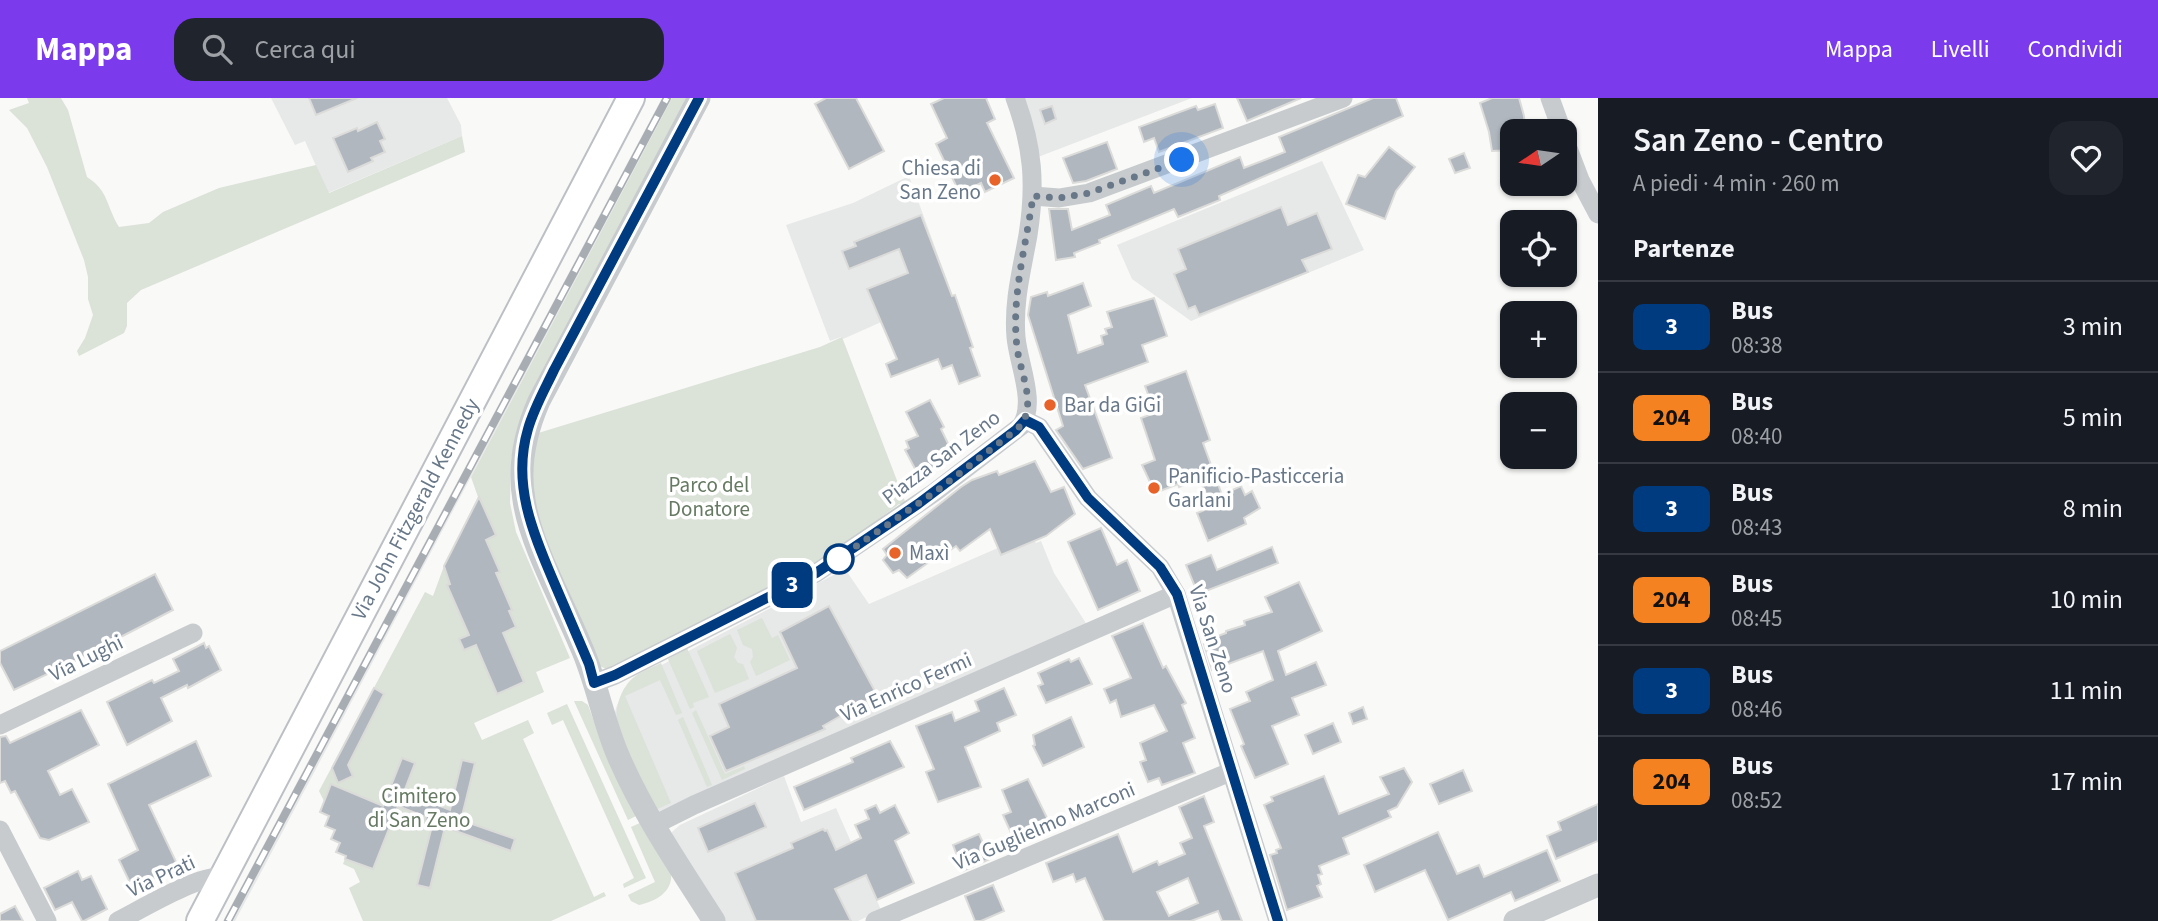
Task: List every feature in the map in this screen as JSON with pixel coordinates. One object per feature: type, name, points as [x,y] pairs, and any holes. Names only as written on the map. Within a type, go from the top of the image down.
[{"type":"main road","name":"Via John Fitzgerald Kennedy","points":[[200,921],[631,98]]},
{"type":"street","points":[[699,98],[554,370],[533,415],[524,447],[522,487],[525,510],[589,664],[618,757],[654,825],[714,921]]},
{"type":"street","name":"Piazza San Zeno","points":[[594,683],[615,675],[816,573],[935,492],[1016,430],[1025,420],[1028,404],[1017,351],[1015,314],[1033,196],[1031,156],[1015,98]]},
{"type":"street","points":[[1033,196],[1059,198],[1089,193],[1343,98]]},
{"type":"street","points":[[1550,98],[1558,119]]},
{"type":"street","points":[[1577,172],[1598,214]]},
{"type":"street","name":"Via San Zeno","points":[[1025,420],[1039,427],[1088,498],[1160,567],[1177,594],[1278,921]]},
{"type":"street","name":"Via Enrico Fermi","points":[[654,825],[902,713],[1177,594]]},
{"type":"street","name":"Via Lughi","points":[[0,724],[193,633]]},
{"type":"street","name":"Via Guglielmo Marconi","points":[[875,921],[1230,772]]},
{"type":"street","points":[[0,830],[47,921]]},
{"type":"street","name":"Via Prati","points":[[118,921],[197,882],[216,876],[224,877]]},
{"type":"street","points":[[1515,921],[1598,885]]},
{"type":"shaded area","points":[[271,98],[447,98],[461,125],[462,136],[328,193],[305,141],[295,145]]},
{"type":"shaded area","points":[[662,98],[672,98],[257,880],[235,921],[223,921]]},
{"type":"shaded area","points":[[1021,98],[1192,98],[1038,157]]},
{"type":"shaded area","points":[[1322,161],[1364,250],[1191,321],[1132,279],[1117,245]]},
{"type":"shaded area","points":[[909,176],[951,291],[843,339],[841,337],[830,341],[786,225],[853,203]]},
{"type":"shaded area","points":[[1030,534],[1036,543],[1041,541],[1054,573],[1089,628],[659,818],[613,720],[624,689],[631,681],[845,569],[869,604]]},
{"type":"shaded area","points":[[784,776],[801,822],[836,808],[881,910],[858,921],[719,921],[671,837],[672,832],[680,825]]},
{"type":"green space","points":[[27,98],[61,98],[68,110],[87,177],[103,193],[119,227],[149,223],[163,212],[219,188],[316,165],[329,193],[462,136],[465,152],[141,290],[127,303],[127,326],[124,333],[79,356],[77,351],[93,315],[88,299],[88,277],[84,260],[47,167],[27,128],[9,110],[29,103]]},
{"type":"green space","name":"Cimitero di San Zeno","points":[[672,98],[691,98],[521,420],[511,459],[510,503],[516,532],[570,658],[536,672],[544,692],[474,723],[482,740],[528,720],[534,733],[523,739],[594,897],[604,892],[606,896],[551,921],[363,921],[349,888],[360,882],[354,869],[343,864],[346,856],[336,852],[340,843],[331,839],[335,830],[325,826],[329,816],[320,812],[324,801],[319,791],[425,592],[433,596],[444,566],[478,497],[471,477]]},
{"type":"green space","name":"Parco del Donatore","points":[[842,337],[906,504],[899,504],[811,570],[606,669],[600,666],[540,532],[530,496],[535,434],[820,347]]},
{"type":"green space","points":[[762,618],[772,638],[778,635],[790,660],[756,676],[750,662],[753,657],[752,649],[743,645],[737,630]]},
{"type":"green space","points":[[730,634],[737,648],[734,657],[738,663],[743,664],[749,679],[715,693],[697,651]]},
{"type":"green space","points":[[687,648],[709,697],[693,703],[694,707],[690,709],[668,659]]},
{"type":"green space","points":[[661,663],[682,713],[676,715],[660,680],[625,696],[671,803],[655,810],[628,754],[619,730],[617,710],[628,683]]},
{"type":"green space","points":[[574,701],[582,701],[588,705],[600,738],[638,815],[628,820]]},
{"type":"green space","points":[[567,704],[646,878],[624,888],[623,884],[634,878],[563,720],[552,725],[547,713]]},
{"type":"green space","points":[[696,710],[725,774],[744,766],[745,769],[722,780],[692,713]]},
{"type":"green space","points":[[683,717],[712,785],[707,787],[678,720]]},
{"type":"green space","points":[[642,822],[671,873],[671,880],[662,895],[639,905],[631,901],[628,895],[655,882],[631,827]]},
{"type":"building","points":[[309,98],[357,98],[316,115]]},
{"type":"building","points":[[826,98],[856,98],[884,151],[849,169],[815,104]]},
{"type":"building","points":[[944,98],[986,98],[995,119],[987,123],[1014,178],[985,192],[981,183],[960,194],[936,144],[947,138],[931,104]]},
{"type":"building","points":[[1237,98],[1301,98],[1247,121]]},
{"type":"building","points":[[1373,98],[1396,98],[1403,116],[1219,196],[1220,200],[1178,217],[1174,209],[1099,240],[1100,243],[1074,253],[1075,257],[1056,260],[1049,209],[1068,209],[1072,230],[1110,215],[1106,205],[1151,186],[1154,193],[1240,157],[1244,168],[1285,152],[1279,137]]},
{"type":"building","points":[[1492,98],[1519,98],[1524,119],[1500,119],[1500,151],[1492,151],[1480,103]]},
{"type":"building","points":[[1215,104],[1223,128],[1159,152],[1154,138],[1144,142],[1139,127],[1196,106],[1198,110]]},
{"type":"building","points":[[1052,106],[1056,119],[1045,124],[1040,110]]},
{"type":"building","points":[[377,122],[385,139],[380,141],[385,152],[371,158],[373,161],[348,172],[333,138]]},
{"type":"building","points":[[1107,142],[1117,169],[1073,183],[1063,158]]},
{"type":"building","points":[[1389,147],[1415,167],[1396,191],[1385,219],[1346,204],[1358,175],[1365,177]]},
{"type":"building","points":[[1464,153],[1470,168],[1455,173],[1449,159]]},
{"type":"building","points":[[1281,207],[1288,225],[1317,213],[1332,249],[1302,260],[1308,272],[1199,315],[1195,306],[1188,309],[1174,274],[1186,269],[1178,249]]},
{"type":"building","points":[[921,215],[952,296],[955,295],[980,376],[959,384],[952,365],[942,369],[938,359],[891,377],[886,364],[897,359],[867,289],[908,273],[899,249],[849,269],[842,251],[856,246],[854,242]]},
{"type":"building","points":[[1083,283],[1091,306],[1068,315],[1078,353],[1103,344],[1101,336],[1107,334],[1105,329],[1112,327],[1107,312],[1154,298],[1167,336],[1142,345],[1148,362],[1085,385],[1112,458],[1083,469],[1056,430],[1063,426],[1028,315],[1031,297],[1047,292],[1048,296]]},
{"type":"building","points":[[1186,371],[1210,440],[1203,443],[1222,495],[1241,486],[1245,495],[1252,491],[1260,508],[1244,518],[1246,524],[1208,541],[1197,513],[1212,507],[1200,480],[1179,487],[1178,484],[1155,493],[1142,465],[1155,460],[1141,418],[1155,413],[1145,386]]},
{"type":"building","points":[[930,400],[944,427],[941,429],[955,458],[920,478],[905,450],[909,448],[906,441],[918,436],[906,412]]},
{"type":"building","points":[[1035,461],[1051,492],[1064,487],[1075,514],[1046,536],[1001,555],[990,529],[960,551],[956,546],[942,556],[940,554],[907,578],[899,570],[893,573],[883,560],[887,555],[883,549],[961,487],[997,471],[999,475]]},
{"type":"building","points":[[479,497],[496,535],[486,540],[500,572],[496,573],[512,610],[509,611],[516,627],[503,633],[524,682],[497,694],[476,645],[464,650],[459,639],[469,635],[447,585],[450,584],[444,566]]},
{"type":"building","points":[[1101,528],[1117,565],[1127,560],[1140,591],[1098,610],[1068,542]]},
{"type":"building","points":[[1272,547],[1278,563],[1198,594],[1186,565],[1211,555],[1217,570]]},
{"type":"building","points":[[155,574],[173,610],[109,643],[114,652],[90,662],[87,655],[14,690],[0,663],[0,651]]},
{"type":"building","points":[[1299,582],[1322,631],[1278,651],[1286,675],[1316,662],[1326,685],[1292,698],[1299,715],[1272,726],[1288,764],[1255,778],[1241,746],[1244,744],[1230,709],[1250,701],[1246,692],[1273,680],[1263,651],[1212,670],[1204,644],[1226,631],[1245,625],[1244,621],[1272,612],[1265,597]]},
{"type":"building","points":[[829,606],[877,695],[823,726],[825,729],[726,771],[710,736],[729,727],[719,704],[797,668],[780,632]]},
{"type":"building","points":[[1143,623],[1163,668],[1166,666],[1186,703],[1182,705],[1195,738],[1183,743],[1195,773],[1162,785],[1159,778],[1148,782],[1140,762],[1146,760],[1140,743],[1167,731],[1154,705],[1121,717],[1116,700],[1110,703],[1104,689],[1131,678],[1112,636]]},
{"type":"building","points":[[204,643],[206,648],[209,646],[221,670],[188,688],[187,685],[161,698],[172,721],[127,745],[107,702],[152,680],[154,683],[179,671],[173,659]]},
{"type":"building","points":[[1079,658],[1092,684],[1046,703],[1038,686],[1043,684],[1038,673],[1069,659],[1071,662]]},
{"type":"building","points":[[374,688],[384,694],[348,765],[353,776],[338,783],[332,768]]},
{"type":"building","points":[[1004,688],[1016,715],[997,723],[1000,731],[965,747],[981,787],[938,802],[926,772],[934,769],[916,726],[952,712],[955,721],[979,711],[975,701]]},
{"type":"building","points":[[1363,707],[1367,719],[1353,724],[1349,713]]},
{"type":"building","points":[[81,710],[99,745],[48,771],[60,795],[72,789],[89,822],[49,840],[40,838],[15,791],[11,793],[5,781],[0,783],[0,737],[6,736],[10,743]]},
{"type":"building","points":[[1071,717],[1084,747],[1043,766],[1033,746],[1033,735]]},
{"type":"building","points":[[1333,723],[1341,742],[1313,754],[1305,735]]},
{"type":"building","points":[[196,741],[211,776],[149,805],[178,866],[133,889],[119,860],[138,850],[108,784]]},
{"type":"building","points":[[890,741],[904,767],[804,810],[794,787],[853,762],[851,758]]},
{"type":"building","points":[[402,758],[415,763],[404,792],[450,810],[462,760],[475,763],[461,820],[515,839],[511,851],[445,827],[430,888],[417,885],[433,822],[398,806],[373,869],[345,859],[346,856],[336,852],[340,843],[331,839],[335,830],[325,826],[329,816],[320,812],[331,784],[383,806]]},
{"type":"building","points":[[1404,768],[1412,782],[1397,807],[1388,811],[1391,817],[1343,838],[1349,854],[1319,866],[1321,884],[1317,886],[1322,897],[1287,910],[1270,855],[1281,848],[1264,805],[1273,801],[1271,797],[1324,776],[1339,814],[1389,794],[1380,777]]},
{"type":"building","points":[[1463,770],[1472,791],[1439,804],[1430,784]]},
{"type":"building","points":[[1028,779],[1052,828],[1016,844],[1003,815],[1011,812],[1002,790]]},
{"type":"building","points":[[1204,796],[1214,822],[1204,826],[1242,921],[1222,921],[1218,911],[1191,921],[1104,921],[1085,878],[1076,882],[1073,874],[1053,882],[1046,863],[1118,834],[1133,872],[1157,861],[1159,865],[1185,854],[1180,843],[1192,838],[1179,807]],"holes":[[[1188,878],[1198,903],[1169,916],[1157,892]]]},
{"type":"building","points":[[755,803],[766,827],[708,852],[698,828]]},
{"type":"building","points":[[1598,804],[1598,841],[1556,859],[1547,836],[1561,830],[1558,822]]},
{"type":"building","points":[[876,805],[880,813],[895,805],[909,833],[895,841],[914,883],[877,900],[866,875],[835,889],[851,921],[756,921],[735,873],[793,848],[791,843],[823,829],[827,830],[836,850],[861,838],[855,825],[869,819],[865,810]]},
{"type":"building","points":[[1438,832],[1457,874],[1479,865],[1484,877],[1547,850],[1560,881],[1515,901],[1511,892],[1448,920],[1425,870],[1375,892],[1364,865]]},
{"type":"building","points":[[979,834],[990,859],[963,871],[953,845]]},
{"type":"building","points":[[78,871],[82,880],[91,876],[107,909],[84,921],[72,902],[55,910],[44,888]]},
{"type":"building","points":[[993,885],[1004,911],[975,921],[965,896]]},
{"type":"building","points":[[15,906],[23,921],[0,921],[0,914]]},
{"type":"railway","points":[[228,921],[667,98]]},
{"type":"bus line","name":"3","points":[[699,98],[554,370],[527,430],[522,464],[525,510],[589,664],[594,683],[615,675],[816,573],[935,492],[1016,430],[1025,420],[1039,427],[1088,498],[1148,554],[1177,594],[1278,921]]},
{"type":"place","name":"Chiesa di San Zeno","points":[[995,180]]},
{"type":"place","name":"Bar da GiGi","points":[[1050,405]]},
{"type":"place","name":"Panificio-Pasticceria Garlani","points":[[1154,488]]},
{"type":"place","name":"Maxì","points":[[895,553]]},
{"type":"route","points":[[839,559],[832,563],[951,479],[1016,430],[1025,420],[1028,404],[1017,351],[1015,314],[1033,196],[1059,198],[1089,193],[1182,160]]}]
